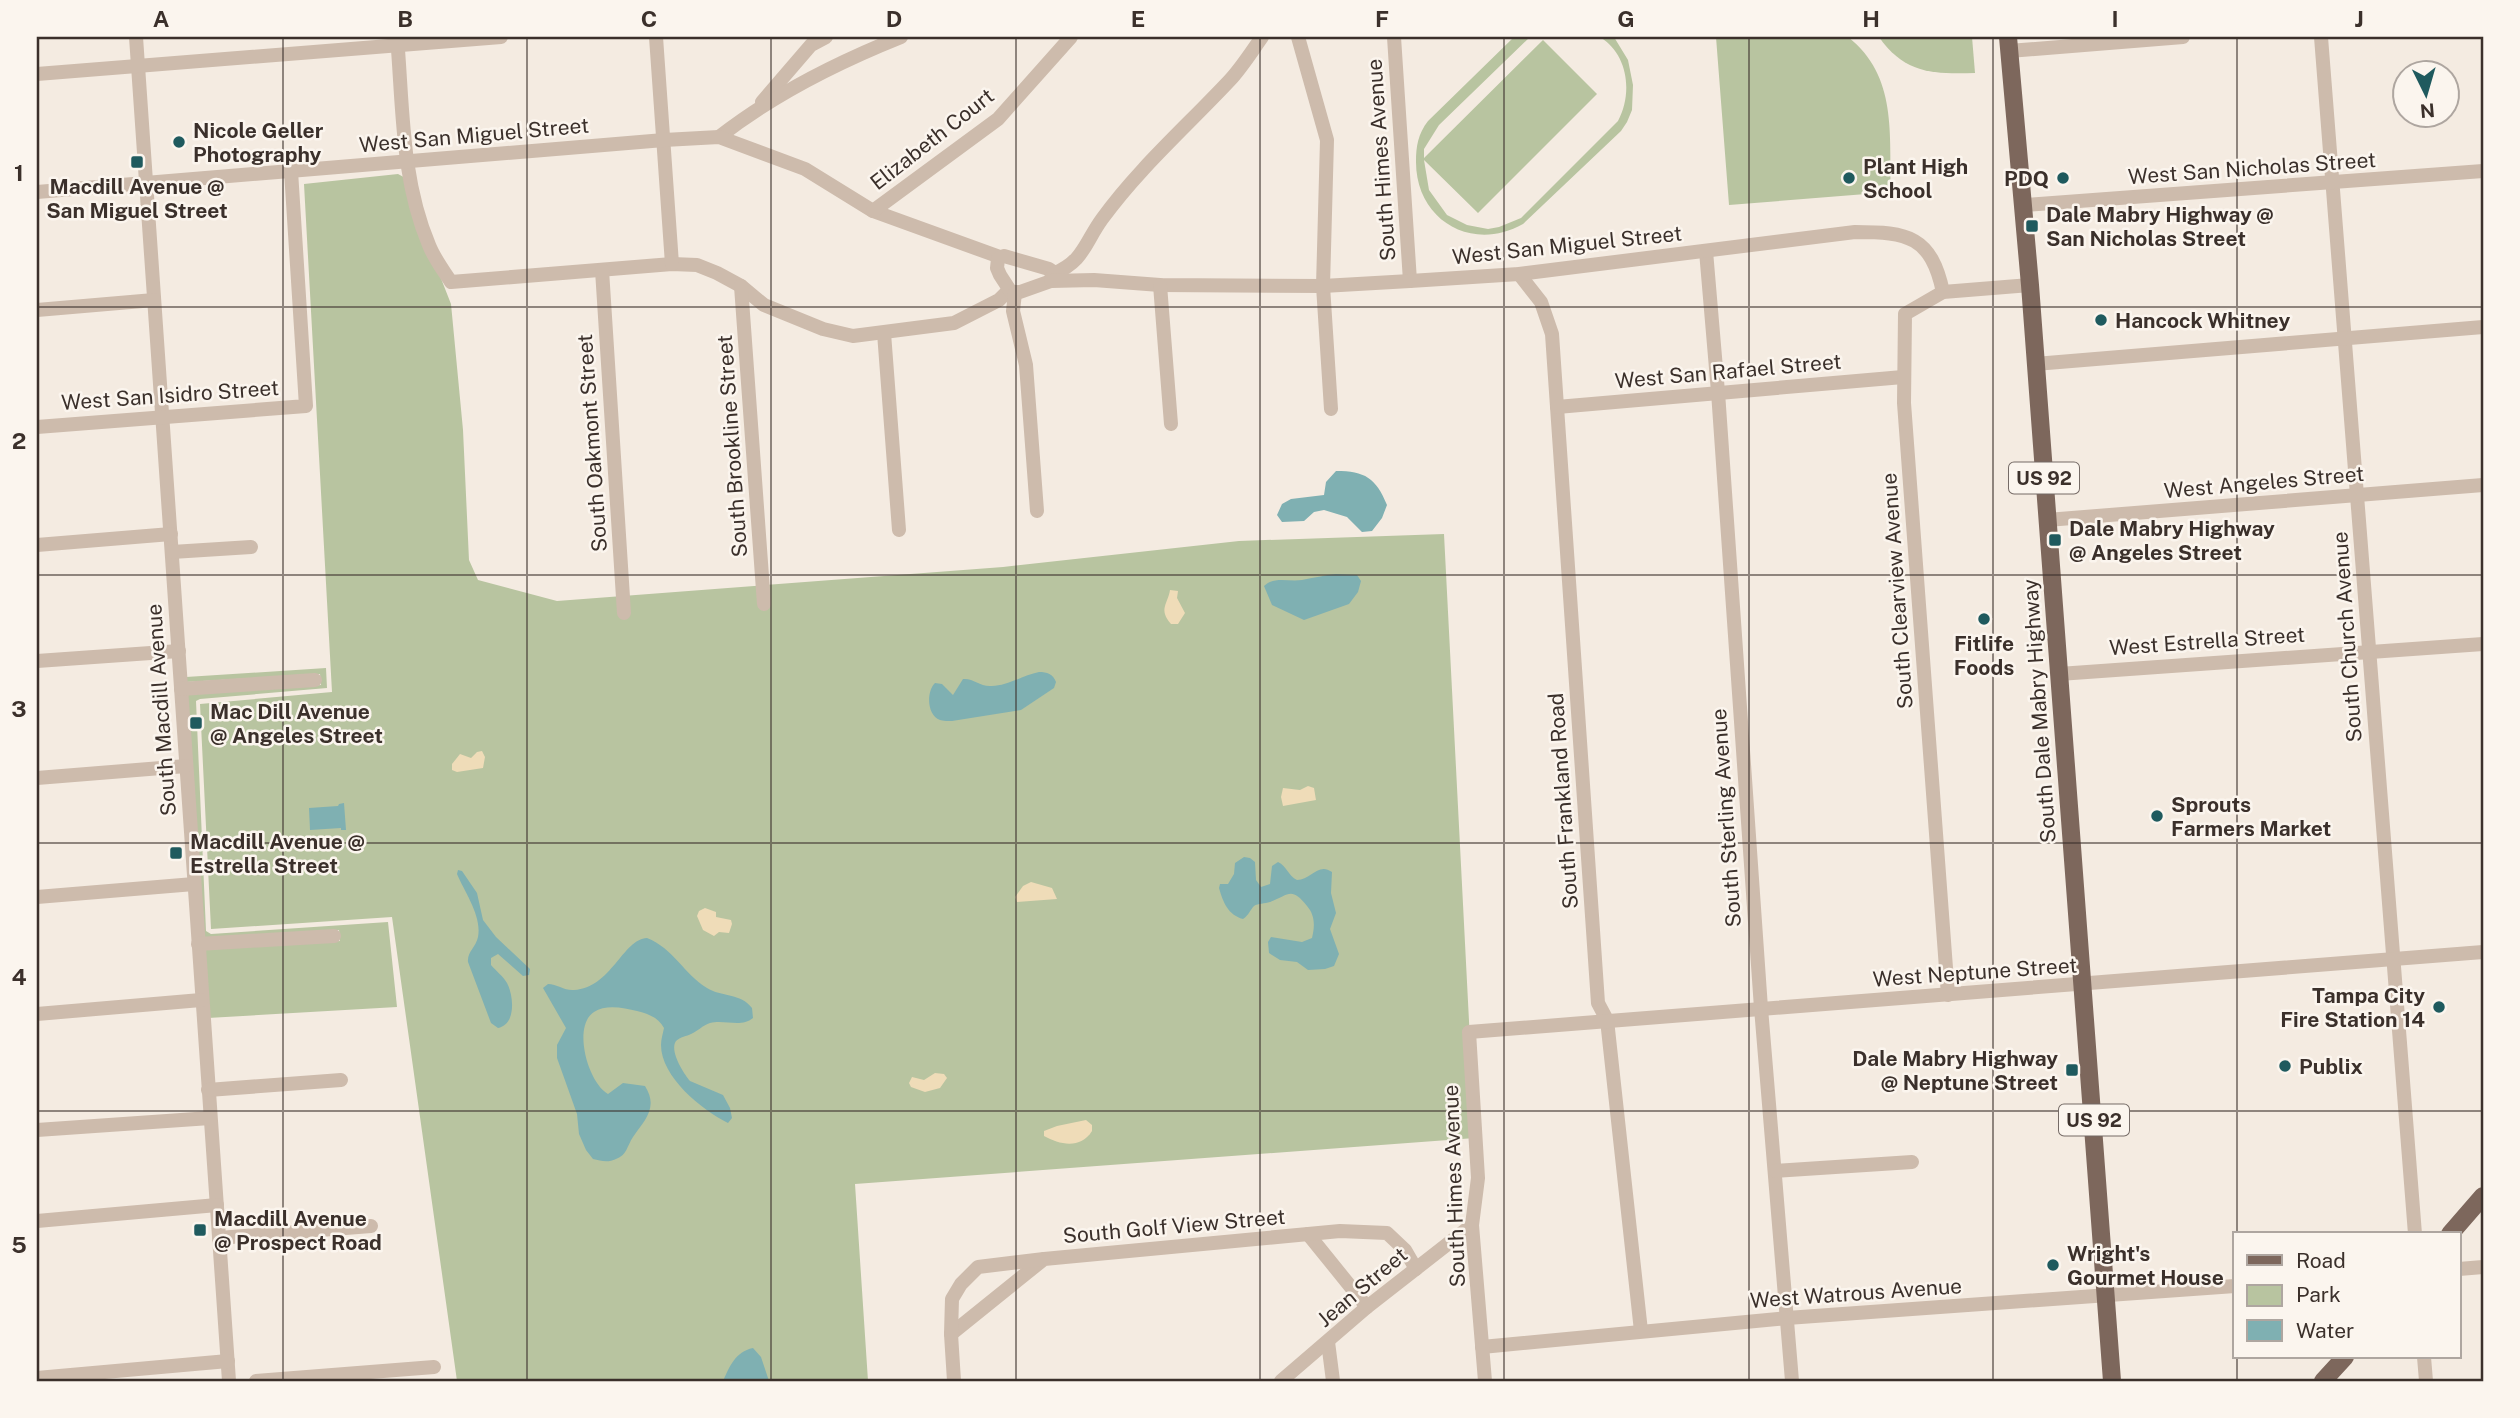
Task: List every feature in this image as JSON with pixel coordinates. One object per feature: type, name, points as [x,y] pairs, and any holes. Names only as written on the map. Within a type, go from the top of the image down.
[{"type":"main road","name":"South Dale Mabry Highway","points":[[2009,44],[2024,205],[2112,1381]]},
{"type":"main road","points":[[2452,1232],[2483,1196]]},
{"type":"main road","points":[[2323,1381],[2343,1358]]},
{"type":"street","name":"South Macdill Avenue","points":[[136,37],[229,1381]]},
{"type":"street","points":[[37,75],[398,41],[500,37]]},
{"type":"street","points":[[656,37],[672,264]]},
{"type":"street","points":[[755,111],[811,45],[826,37]]},
{"type":"street","points":[[719,137],[755,111],[816,74],[901,37]]},
{"type":"street","name":"Elizabeth Court","points":[[873,211],[998,119],[1071,37]]},
{"type":"street","points":[[398,41],[407,161],[416,207],[429,246],[451,282],[672,264],[697,265],[741,286],[764,305],[823,329],[853,336],[954,323],[1012,292],[1052,278],[1070,267],[1101,220],[1188,121],[1232,78],[1262,37]]},
{"type":"street","points":[[1297,37],[1326,140],[1323,286],[1331,409]]},
{"type":"street","name":"South Himes Avenue","points":[[1394,37],[1410,281]]},
{"type":"street","points":[[2009,44],[2183,37]]},
{"type":"street","name":"South Church Avenue","points":[[2321,37],[2415,1232]]},
{"type":"street","points":[[719,137],[806,169],[873,211],[1000,257],[1049,269],[1052,278]]},
{"type":"street","name":"West San Miguel Street","points":[[37,192],[664,139],[719,137]]},
{"type":"street","name":"West San Isidro Street","points":[[37,427],[306,406],[291,171]]},
{"type":"street","name":"West San Nicholas Street","points":[[2024,205],[2483,171]]},
{"type":"street","name":"West San Miguel Street","points":[[1160,285],[1323,286],[1519,274],[1855,232],[1888,232],[1909,237],[1927,249],[1939,273],[1943,292]]},
{"type":"street","name":"South Sterling Avenue","points":[[1706,251],[1761,1008],[1792,1381]]},
{"type":"street","points":[[1000,257],[997,268],[1012,292],[1013,311],[1026,365],[1037,512]]},
{"type":"street","name":"South Oakmont Street","points":[[601,270],[624,613]]},
{"type":"street","name":"South Frankland Road","points":[[1519,274],[1541,302],[1552,334],[1598,1003],[1607,1020],[1641,1331]]},
{"type":"street","points":[[1052,278],[1160,285],[1171,424]]},
{"type":"street","name":"South Clearview Avenue","points":[[1948,995],[1903,377],[1905,314],[1943,292],[2030,285]]},
{"type":"street","name":"South Brookline Street","points":[[741,286],[764,604]]},
{"type":"street","points":[[37,310],[154,300]]},
{"type":"street","points":[[2035,364],[2483,327]]},
{"type":"street","points":[[884,333],[899,530]]},
{"type":"street","name":"West San Rafael Street","points":[[1557,407],[1903,377]]},
{"type":"street","name":"West Angeles Street","points":[[2047,520],[2483,485]]},
{"type":"street","points":[[37,545],[171,534]]},
{"type":"street","points":[[172,552],[251,547]]},
{"type":"street","name":"West Estrella Street","points":[[2059,674],[2483,643]]},
{"type":"street","points":[[37,661],[178,651]]},
{"type":"street","points":[[181,689],[315,680]]},
{"type":"street","points":[[37,778],[186,766]]},
{"type":"street","points":[[37,897],[194,884]]},
{"type":"street","points":[[198,944],[334,936]]},
{"type":"street","name":"West Neptune Street","points":[[1469,1032],[2483,952]]},
{"type":"street","points":[[37,1014],[201,1000]]},
{"type":"street","name":"South Himes Avenue","points":[[1469,1032],[1478,1178],[1472,1225],[1485,1381]]},
{"type":"street","points":[[208,1090],[341,1080]]},
{"type":"street","points":[[37,1130],[210,1118]]},
{"type":"street","points":[[1775,1171],[1912,1162]]},
{"type":"street","points":[[37,1221],[217,1205]]},
{"type":"street","name":"Jean Street","points":[[1281,1381],[1367,1307],[1472,1225]]},
{"type":"street","points":[[219,1238],[371,1226]]},
{"type":"street","name":"South Golf View Street","points":[[954,1381],[952,1299],[961,1284],[978,1267],[1340,1231],[1387,1233],[1405,1250],[1416,1269]]},
{"type":"street","name":"South Golf View Street","points":[[1308,1234],[1367,1307]]},
{"type":"street","name":"South Golf View Street","points":[[951,1334],[1044,1259]]},
{"type":"street","points":[[2460,1269],[2483,1267]]},
{"type":"street","name":"West Watrous Avenue","points":[[1482,1347],[1787,1318],[2233,1286]]},
{"type":"street","points":[[1328,1342],[1333,1381]]},
{"type":"street","points":[[2424,1358],[2426,1381]]},
{"type":"street","points":[[37,1378],[228,1361]]},
{"type":"street","points":[[256,1381],[434,1367]]},
{"type":"green space","points":[[1514,37],[1530,37],[1439,125],[1424,149],[1424,158],[1543,40],[1597,94],[1478,213],[1424,160],[1429,190],[1447,215],[1467,225],[1488,229],[1521,218],[1618,121],[1625,98],[1625,75],[1617,53],[1600,37],[1614,37],[1628,60],[1633,85],[1632,110],[1621,131],[1523,224],[1504,232],[1485,235],[1467,232],[1450,226],[1436,215],[1426,200],[1419,183],[1416,162],[1418,140],[1428,121]]},
{"type":"green space","points":[[1716,37],[1848,37],[1876,70],[1883,88],[1890,128],[1891,192],[1729,205]]},
{"type":"green space","points":[[1879,37],[1972,37],[1975,73],[1933,72],[1910,65],[1889,49]]},
{"type":"green space","points":[[398,174],[411,181],[417,217],[451,304],[463,430],[469,560],[478,580],[557,601],[1003,567],[1239,541],[1444,534],[1475,1138],[855,1184],[868,1381],[457,1381],[392,917],[211,929],[200,704],[332,692],[304,184]]},
{"type":"green space","points":[[326,668],[327,688],[196,701],[206,931],[211,934],[388,922],[397,1007],[208,1018],[204,950],[340,941],[339,930],[203,938],[187,694],[321,685],[320,674],[186,682],[186,677]]},
{"type":"sand","points":[[1170,590],[1178,591],[1177,598],[1185,613],[1178,624],[1171,624],[1164,610]]},
{"type":"sand","points":[[482,751],[485,757],[483,768],[457,772],[452,770],[452,764],[460,754],[471,758]]},
{"type":"sand","points":[[1308,786],[1314,788],[1316,800],[1283,806],[1283,788],[1300,790]]},
{"type":"sand","points":[[1031,882],[1052,888],[1057,899],[1017,902],[1015,897],[1023,886]]},
{"type":"sand","points":[[705,908],[716,912],[716,917],[731,920],[729,933],[719,932],[714,936],[703,930],[697,916],[699,911]]},
{"type":"sand","points":[[935,1073],[944,1074],[947,1078],[940,1088],[925,1092],[911,1087],[909,1083],[912,1077],[924,1080]]},
{"type":"sand","points":[[1086,1120],[1092,1125],[1092,1131],[1082,1141],[1070,1144],[1044,1136],[1044,1131],[1057,1126]]},
{"type":"water","points":[[1336,471],[1362,475],[1374,482],[1378,488],[1387,505],[1382,518],[1372,531],[1362,532],[1347,517],[1324,510],[1314,512],[1304,521],[1282,522],[1277,515],[1282,504],[1291,499],[1324,495],[1326,482]]},
{"type":"water","points":[[1336,574],[1357,575],[1361,581],[1358,592],[1349,604],[1304,620],[1272,605],[1264,586],[1277,580],[1302,580]]},
{"type":"water","points":[[1039,672],[1053,677],[1056,682],[1054,688],[1021,710],[950,721],[936,717],[930,708],[930,692],[935,683],[942,684],[953,695],[963,679],[996,686]]},
{"type":"water","points":[[344,803],[346,830],[310,830],[309,808],[338,806]]},
{"type":"water","points":[[1244,857],[1255,862],[1256,880],[1261,887],[1270,884],[1272,866],[1278,862],[1297,880],[1318,870],[1327,869],[1332,872],[1331,893],[1336,913],[1330,929],[1339,954],[1334,966],[1308,970],[1297,962],[1280,960],[1269,953],[1268,942],[1271,937],[1302,942],[1312,938],[1312,913],[1297,896],[1290,894],[1256,905],[1243,919],[1230,911],[1222,898],[1220,884],[1228,884],[1234,874],[1235,863]]},
{"type":"water","points":[[458,870],[462,871],[477,893],[483,920],[496,937],[530,969],[529,975],[523,976],[498,954],[491,958],[491,965],[507,983],[512,1002],[508,1022],[498,1028],[491,1023],[468,962],[479,929],[475,913],[457,874]]},
{"type":"water","points":[[647,938],[664,948],[707,988],[737,997],[752,1008],[753,1018],[748,1021],[710,1023],[676,1041],[674,1045],[678,1062],[690,1081],[723,1095],[732,1118],[728,1123],[707,1110],[675,1080],[663,1057],[662,1024],[645,1013],[609,1007],[594,1012],[587,1019],[584,1029],[585,1054],[594,1079],[608,1094],[623,1083],[645,1086],[651,1101],[645,1120],[625,1153],[613,1160],[593,1159],[579,1134],[577,1114],[557,1058],[557,1045],[566,1028],[543,988],[548,984],[571,990],[587,987],[607,973],[638,940]]},
{"type":"water","points":[[753,1348],[761,1357],[769,1381],[723,1381],[737,1356]]},
{"type":"place","name":"Nicole Geller Photography","points":[[179,142]]},
{"type":"place","name":"Macdill Avenue @ San Miguel Street","points":[[137,162]]},
{"type":"place","name":"Plant High School","points":[[1849,178]]},
{"type":"place","name":"PDQ","points":[[2063,178]]},
{"type":"place","name":"Dale Mabry Highway @ San Nicholas Street","points":[[2032,226]]},
{"type":"place","name":"Hancock Whitney","points":[[2101,320]]},
{"type":"place","name":"Dale Mabry Highway @ Angeles Street","points":[[2055,540]]},
{"type":"place","name":"Fitlife Foods","points":[[1984,619]]},
{"type":"place","name":"Mac Dill Avenue @ Angeles Street","points":[[196,723]]},
{"type":"place","name":"Sprouts Farmers Market","points":[[2157,816]]},
{"type":"place","name":"Macdill Avenue @ Estrella Street","points":[[176,853]]},
{"type":"place","name":"Tampa City Fire Station 14","points":[[2439,1007]]},
{"type":"place","name":"Publix","points":[[2285,1066]]},
{"type":"place","name":"Dale Mabry Highway @ Neptune Street","points":[[2072,1070]]},
{"type":"place","name":"Macdill Avenue @ Prospect Road","points":[[200,1230]]},
{"type":"place","name":"Wright's Gourmet House","points":[[2053,1265]]}]
